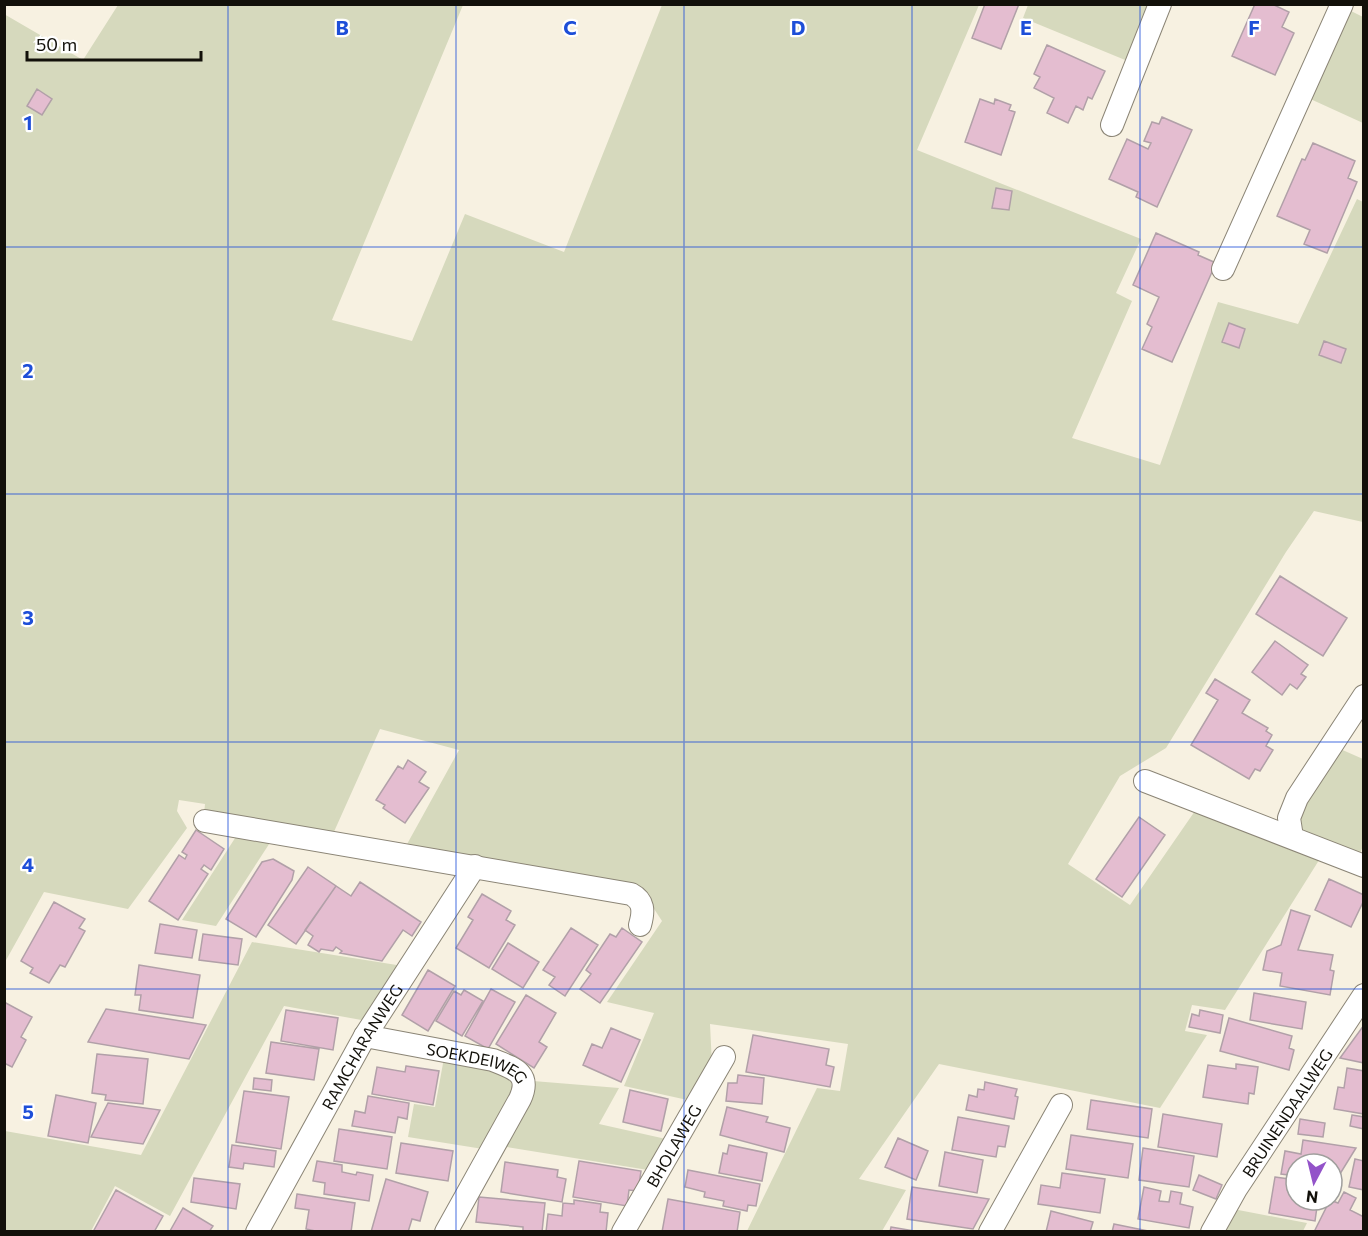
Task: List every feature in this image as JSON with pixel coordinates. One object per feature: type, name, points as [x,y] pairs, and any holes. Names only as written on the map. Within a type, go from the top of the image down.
[{"type":"street","points":[[1112,125],[1160,4]]},
{"type":"street","points":[[1223,269],[1342,4]]},
{"type":"street","points":[[1292,837],[1289,818],[1297,798],[1364,696]]},
{"type":"street","points":[[1145,781],[1364,866]]},
{"type":"street","points":[[205,821],[631,894],[639,898],[643,905],[640,925]]},
{"type":"street","name":"RAMCHARANWEG","points":[[257,1232],[365,1036],[475,866]]},
{"type":"street","name":"BRUINENDAALWEG","points":[[1212,1232],[1236,1189],[1364,995]]},
{"type":"street","name":"SOEKDEIWEG","points":[[365,1036],[493,1060],[513,1068],[520,1073],[524,1082],[524,1090],[520,1099],[446,1232]]},
{"type":"street","name":"BHOLAWEG","points":[[623,1232],[724,1057]]},
{"type":"street","points":[[990,1232],[1061,1105]]},
{"type":"green space","points":[[118,5],[463,5],[332,320],[412,341],[465,214],[564,252],[662,5],[979,5],[917,150],[1141,239],[1116,293],[1132,301],[1072,438],[1160,465],[1218,302],[1298,324],[1357,199],[1363,202],[1363,522],[1314,511],[1286,552],[1166,748],[1120,776],[1068,864],[1130,905],[1197,808],[1321,857],[1225,1010],[1192,1005],[1185,1031],[1207,1035],[1160,1108],[939,1064],[859,1179],[906,1190],[882,1231],[747,1231],[817,1088],[840,1091],[848,1044],[710,1024],[712,1065],[692,1101],[624,1086],[654,1013],[607,1002],[662,921],[641,889],[406,846],[459,750],[380,729],[333,834],[204,814],[205,804],[179,800],[177,811],[187,828],[128,909],[44,892],[5,962],[4,14],[83,60]]},
{"type":"green space","points":[[1028,5],[1153,5],[1130,62],[1023,18]]},
{"type":"green space","points":[[1345,8],[1363,17],[1363,123],[1306,97]]},
{"type":"green space","points":[[1338,748],[1363,759],[1363,846],[1358,858],[1300,833],[1298,809]]},
{"type":"green space","points":[[239,832],[273,838],[216,926],[182,920]]},
{"type":"green space","points":[[252,942],[403,966],[367,1021],[284,1006],[170,1216],[115,1186],[91,1231],[5,1232],[5,1131],[141,1155]]},
{"type":"green space","points":[[444,1058],[483,1065],[512,1077],[515,1083],[483,1149],[408,1137],[414,1104],[435,1107]]},
{"type":"green space","points":[[533,1081],[619,1088],[599,1124],[666,1139],[648,1170],[500,1146]]},
{"type":"green space","points":[[1233,1209],[1307,1223],[1303,1231],[1220,1232]]},
{"type":"building","points":[[985,4],[1019,4],[1001,49],[972,38]]},
{"type":"building","points":[[1255,4],[1272,4],[1289,12],[1282,27],[1294,33],[1275,75],[1232,56]]},
{"type":"building","points":[[1047,45],[1105,71],[1092,99],[1088,97],[1083,110],[1076,106],[1068,123],[1047,113],[1054,98],[1034,88],[1040,77],[1034,74]]},
{"type":"building","points":[[37,89],[52,99],[42,115],[27,106]]},
{"type":"building","points":[[980,99],[994,104],[995,99],[1011,105],[1009,110],[1015,112],[1001,155],[965,142]]},
{"type":"building","points":[[1162,117],[1192,130],[1157,207],[1136,197],[1138,192],[1109,179],[1127,139],[1148,149],[1151,143],[1144,141],[1152,122],[1159,124]]},
{"type":"building","points":[[1313,143],[1355,161],[1348,178],[1357,182],[1327,253],[1304,244],[1310,230],[1277,216],[1302,159],[1305,160]]},
{"type":"building","points":[[996,188],[1012,191],[1009,210],[992,208]]},
{"type":"building","points":[[1156,233],[1199,252],[1198,255],[1216,263],[1172,362],[1142,349],[1152,327],[1147,324],[1159,297],[1133,285]]},
{"type":"building","points":[[1229,323],[1245,329],[1239,348],[1222,342]]},
{"type":"building","points":[[1324,341],[1346,349],[1341,363],[1319,355]]},
{"type":"building","points":[[1280,576],[1347,618],[1323,656],[1256,614]]},
{"type":"building","points":[[1275,641],[1308,665],[1301,674],[1306,677],[1297,689],[1290,684],[1282,695],[1252,672]]},
{"type":"building","points":[[1215,679],[1250,700],[1242,713],[1268,728],[1266,731],[1272,735],[1266,746],[1273,750],[1260,771],[1255,769],[1249,779],[1191,745],[1218,700],[1206,693]]},
{"type":"building","points":[[408,760],[426,772],[419,782],[429,788],[405,823],[383,808],[385,805],[376,800],[398,766],[403,769]]},
{"type":"building","points":[[1139,817],[1165,835],[1122,897],[1096,879]]},
{"type":"building","points":[[196,830],[224,849],[211,870],[204,865],[201,869],[208,874],[178,920],[149,901],[179,855],[185,859],[187,855],[182,852]]},
{"type":"building","points":[[273,859],[294,871],[292,880],[256,937],[226,919],[262,862]]},
{"type":"building","points":[[308,867],[336,886],[296,944],[268,925]]},
{"type":"building","points":[[1329,879],[1364,895],[1364,900],[1351,927],[1315,910]]},
{"type":"building","points":[[360,882],[421,922],[412,936],[403,930],[382,961],[340,953],[342,951],[336,947],[333,951],[321,949],[319,952],[308,945],[313,936],[305,930],[336,886],[351,896]]},
{"type":"building","points":[[482,894],[511,911],[506,920],[515,925],[489,968],[456,948],[473,920],[468,917]]},
{"type":"building","points":[[54,902],[85,919],[79,928],[85,931],[65,967],[60,965],[49,983],[30,973],[33,968],[21,961]]},
{"type":"building","points":[[1291,910],[1310,916],[1298,950],[1333,955],[1330,970],[1334,971],[1330,995],[1280,986],[1282,973],[1263,970],[1267,951],[1281,945]]},
{"type":"building","points":[[160,924],[197,930],[192,958],[155,953]]},
{"type":"building","points":[[571,928],[598,945],[565,996],[549,985],[555,977],[543,970]]},
{"type":"building","points":[[622,928],[642,942],[600,1003],[580,989],[591,974],[586,970],[610,934],[616,937]]},
{"type":"building","points":[[203,934],[242,939],[238,965],[199,960]]},
{"type":"building","points":[[508,943],[539,962],[523,988],[492,969]]},
{"type":"building","points":[[139,965],[200,975],[193,1018],[139,1010],[141,995],[135,995]]},
{"type":"building","points":[[428,970],[455,986],[428,1031],[402,1015]]},
{"type":"building","points":[[491,989],[515,1002],[488,1049],[465,1036]]},
{"type":"building","points":[[464,990],[483,1001],[462,1036],[436,1021],[454,991],[461,995]]},
{"type":"building","points":[[1254,993],[1306,1002],[1302,1029],[1250,1020]]},
{"type":"building","points":[[526,995],[556,1013],[539,1042],[547,1047],[534,1068],[496,1044]]},
{"type":"building","points":[[4,1002],[32,1017],[21,1037],[26,1040],[12,1067],[4,1063]]},
{"type":"building","points":[[106,1009],[206,1025],[189,1059],[88,1042]]},
{"type":"building","points":[[286,1010],[338,1018],[333,1050],[281,1041]]},
{"type":"building","points":[[1200,1010],[1223,1015],[1220,1033],[1189,1027],[1192,1014],[1199,1016]]},
{"type":"building","points":[[1229,1018],[1292,1036],[1289,1048],[1294,1050],[1289,1070],[1220,1051]]},
{"type":"building","points":[[1364,1025],[1364,1063],[1340,1058]]},
{"type":"building","points":[[611,1028],[640,1040],[621,1082],[583,1065],[592,1044],[602,1048]]},
{"type":"building","points":[[753,1035],[829,1049],[826,1065],[834,1067],[830,1087],[746,1072]]},
{"type":"building","points":[[271,1042],[319,1049],[314,1080],[266,1073]]},
{"type":"building","points":[[97,1054],[148,1059],[143,1104],[105,1100],[106,1095],[92,1093]]},
{"type":"building","points":[[1236,1064],[1258,1067],[1254,1094],[1249,1093],[1248,1104],[1203,1097],[1208,1065],[1236,1069]]},
{"type":"building","points":[[406,1066],[439,1071],[433,1105],[372,1094],[377,1067],[405,1072]]},
{"type":"building","points":[[1347,1068],[1364,1071],[1364,1114],[1334,1109],[1338,1087],[1344,1088]]},
{"type":"building","points":[[738,1075],[764,1078],[762,1104],[726,1101],[728,1083],[737,1083]]},
{"type":"building","points":[[254,1078],[272,1080],[271,1091],[253,1089]]},
{"type":"building","points":[[985,1082],[1017,1089],[1014,1119],[966,1110],[969,1095],[977,1097],[978,1089],[984,1090]]},
{"type":"building","points":[[630,1090],[668,1099],[661,1131],[623,1122]]},
{"type":"building","points":[[244,1091],[289,1097],[281,1149],[236,1142]]},
{"type":"building","points":[[56,1095],[96,1103],[88,1143],[48,1136]]},
{"type":"building","points":[[368,1096],[409,1103],[407,1119],[398,1117],[395,1133],[352,1126],[355,1111],[365,1113]]},
{"type":"building","points":[[1091,1100],[1152,1109],[1148,1138],[1087,1129]]},
{"type":"building","points":[[108,1103],[160,1110],[143,1144],[91,1137]]},
{"type":"building","points":[[727,1107],[768,1117],[766,1122],[790,1128],[784,1152],[720,1135]]},
{"type":"building","points":[[1163,1114],[1222,1124],[1217,1157],[1158,1147]]},
{"type":"building","points":[[1352,1115],[1364,1117],[1364,1129],[1350,1126]]},
{"type":"building","points":[[958,1117],[1009,1126],[1005,1147],[998,1146],[996,1157],[952,1150]]},
{"type":"building","points":[[1300,1119],[1325,1123],[1323,1137],[1298,1134]]},
{"type":"building","points":[[339,1129],[392,1137],[387,1169],[334,1161]]},
{"type":"building","points":[[1071,1135],[1133,1144],[1128,1178],[1066,1169]]},
{"type":"building","points":[[898,1138],[928,1151],[916,1180],[885,1167]]},
{"type":"building","points":[[1303,1140],[1356,1148],[1344,1167],[1344,1152],[1301,1152]]},
{"type":"building","points":[[401,1143],[453,1151],[448,1181],[396,1173]]},
{"type":"building","points":[[232,1145],[276,1151],[274,1167],[244,1163],[243,1169],[229,1167]]},
{"type":"building","points":[[729,1145],[767,1153],[762,1181],[719,1173],[723,1153],[727,1154]]},
{"type":"building","points":[[1143,1148],[1194,1156],[1189,1187],[1139,1180]]},
{"type":"building","points":[[945,1152],[983,1160],[977,1193],[939,1186]]},
{"type":"building","points":[[1284,1157],[1284,1174],[1281,1174]]},
{"type":"building","points":[[1355,1159],[1364,1161],[1364,1190],[1349,1187]]},
{"type":"building","points":[[317,1161],[342,1165],[342,1172],[373,1175],[369,1201],[324,1194],[325,1183],[313,1181]]},
{"type":"building","points":[[579,1161],[641,1171],[638,1191],[629,1190],[627,1206],[573,1197]]},
{"type":"building","points":[[505,1162],[558,1170],[557,1177],[566,1179],[562,1202],[501,1192]]},
{"type":"building","points":[[688,1170],[760,1184],[756,1206],[748,1205],[747,1211],[723,1206],[724,1201],[704,1197],[705,1192],[685,1187]]},
{"type":"building","points":[[1062,1173],[1105,1179],[1100,1213],[1038,1204],[1041,1185],[1060,1188]]},
{"type":"building","points":[[1199,1175],[1222,1185],[1216,1199],[1193,1190]]},
{"type":"building","points":[[1275,1177],[1284,1178],[1284,1212],[1316,1212],[1315,1221],[1269,1213]]},
{"type":"building","points":[[194,1178],[240,1184],[236,1209],[191,1202]]},
{"type":"building","points":[[386,1179],[428,1192],[420,1221],[412,1219],[408,1232],[371,1232]]},
{"type":"building","points":[[912,1187],[989,1199],[973,1229],[907,1219]]},
{"type":"building","points":[[1144,1187],[1161,1191],[1159,1201],[1169,1202],[1171,1191],[1182,1193],[1180,1204],[1193,1207],[1189,1228],[1138,1219]]},
{"type":"building","points":[[116,1190],[163,1216],[154,1232],[93,1232]]},
{"type":"building","points":[[1344,1192],[1356,1198],[1350,1210],[1364,1217],[1364,1232],[1314,1232],[1324,1212],[1344,1212]]},
{"type":"building","points":[[297,1194],[355,1203],[351,1232],[320,1232],[306,1229],[309,1210],[295,1208]]},
{"type":"building","points":[[479,1197],[545,1203],[542,1232],[523,1232],[523,1227],[476,1222]]},
{"type":"building","points":[[668,1199],[740,1212],[737,1232],[662,1232]]},
{"type":"building","points":[[574,1200],[601,1204],[600,1212],[608,1213],[606,1232],[546,1232],[548,1214],[562,1216],[563,1203],[574,1204]]},
{"type":"building","points":[[183,1208],[213,1226],[209,1232],[170,1231]]},
{"type":"building","points":[[1051,1211],[1093,1222],[1090,1232],[1046,1232]]},
{"type":"building","points":[[1114,1224],[1153,1232],[1112,1232]]},
{"type":"building","points":[[891,1227],[920,1232],[890,1232]]}]
